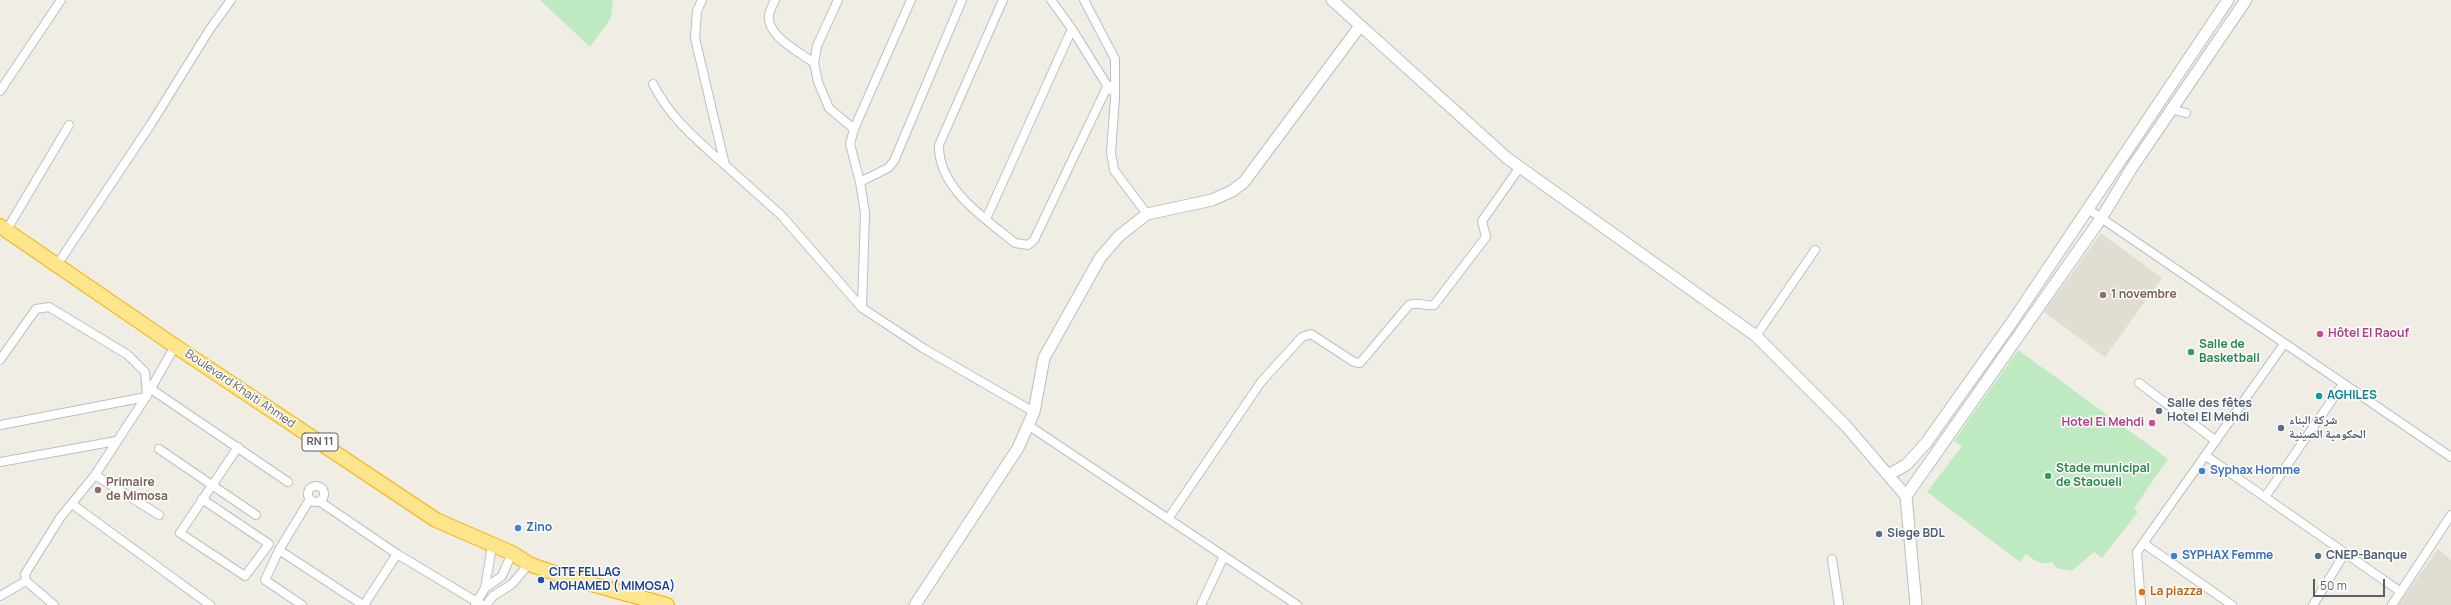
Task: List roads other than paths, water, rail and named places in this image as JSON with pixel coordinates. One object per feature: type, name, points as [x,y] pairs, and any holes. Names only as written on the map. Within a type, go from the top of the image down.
[{"type":"highway","name":"Boulevard Khaiti Ahmed","points":[[3,229],[436,520],[492,546],[512,553],[529,564],[569,578],[667,605]]},
{"type":"main road","points":[[1332,0],[1520,167],[1756,336],[1846,426],[1906,496],[1916,605]]},
{"type":"main road","points":[[1888,475],[1906,465],[1926,443],[2012,322],[2228,0]]},
{"type":"main road","points":[[1906,496],[2102,217],[2131,169],[2246,0]]},
{"type":"main road","points":[[915,605],[1018,448],[1034,412],[1044,358],[1100,258],[1119,236],[1147,214],[1212,200],[1244,182],[1360,26]]},
{"type":"street","points":[[0,90],[61,0]]},
{"type":"street","points":[[57,265],[147,130],[210,29],[231,0]]},
{"type":"street","points":[[702,0],[697,11],[695,38],[725,165]]},
{"type":"street","points":[[775,0],[769,15],[771,26],[776,34],[814,62]]},
{"type":"street","points":[[838,0],[817,46],[814,62],[818,82],[829,108],[854,129]]},
{"type":"street","points":[[862,308],[865,213],[860,182],[850,144],[854,129],[911,0]]},
{"type":"street","points":[[860,182],[888,168],[894,161],[962,0]]},
{"type":"street","points":[[1002,0],[939,146],[938,157],[951,186],[986,219],[1015,243],[1028,245],[1034,240],[1108,85]]},
{"type":"street","points":[[1051,0],[1072,29],[1115,98]]},
{"type":"street","points":[[1084,0],[1115,59],[1115,98],[1111,152],[1114,170],[1147,214]]},
{"type":"street","points":[[986,219],[1072,29]]},
{"type":"street","points":[[653,84],[662,101],[682,127],[781,215],[862,308],[923,348],[1034,412]]},
{"type":"street","points":[[2172,109],[2186,113]]},
{"type":"street","points":[[3,229],[69,125]]},
{"type":"street","points":[[1168,520],[1246,408],[1261,382],[1302,337],[1311,334],[1354,362],[1360,363],[1410,305],[1422,302],[1430,306],[1434,305],[1486,237],[1482,221],[1520,167]]},
{"type":"street","points":[[2088,209],[2102,217],[2284,344],[2451,457]]},
{"type":"street","points":[[1756,336],[1815,250]]},
{"type":"street","points":[[0,360],[36,309],[49,307],[128,355],[145,372],[148,394]]},
{"type":"street","points":[[2141,605],[2137,552],[2284,344]]},
{"type":"street","points":[[54,605],[26,581],[25,574],[60,518],[95,475],[148,394],[175,346]]},
{"type":"street","points":[[2139,382],[2216,441]]},
{"type":"street","points":[[2265,497],[2343,384]]},
{"type":"street","points":[[0,425],[148,394],[238,447],[288,482]]},
{"type":"street","points":[[1028,425],[1297,605]]},
{"type":"street","points":[[0,462],[116,441]]},
{"type":"street","points":[[202,499],[269,544],[245,576],[180,533],[211,485],[238,447]]},
{"type":"street","points":[[159,450],[256,515]]},
{"type":"street","points":[[2206,456],[2401,592]]},
{"type":"street","points":[[95,475],[159,515]]},
{"type":"street","points":[[302,605],[265,580],[279,550],[314,500],[478,604],[485,588],[492,546]]},
{"type":"street","points":[[72,504],[210,605]]},
{"type":"street","points":[[2392,605],[2451,515]]},
{"type":"street","points":[[2143,543],[2232,605]]},
{"type":"street","points":[[279,550],[363,605],[397,554]]},
{"type":"street","points":[[486,605],[493,596],[512,553]]},
{"type":"street","points":[[2313,605],[2345,553]]},
{"type":"street","points":[[1201,605],[1224,556]]},
{"type":"street","points":[[1832,559],[1839,605]]},
{"type":"street","points":[[493,596],[512,584],[529,564]]},
{"type":"street","points":[[485,588],[502,576]]},
{"type":"street","points":[[0,596],[26,581]]},
{"type":"place","name":"1 novembre","points":[[2103,295]]},
{"type":"place","name":"Hôtel El Raouf","points":[[2320,334]]},
{"type":"place","name":"Salle de Basketball","points":[[2191,352]]},
{"type":"place","name":"AGHILES","points":[[2319,396]]},
{"type":"place","name":"Salle des fêtes Hotel El Mehdi","points":[[2159,411]]},
{"type":"place","name":"Hotel El Mehdi","points":[[2152,423]]},
{"type":"place","name":"شركة البناء الحكومية الصينية","points":[[2281,428]]},
{"type":"place","name":"Syphax Homme","points":[[2202,471]]},
{"type":"place","name":"Stade municipal de Staoueli","points":[[2048,476]]},
{"type":"place","name":"Primaire de Mimosa","points":[[98,490]]},
{"type":"place","name":"Zino","points":[[518,528]]},
{"type":"place","name":"Siege BDL","points":[[1879,534]]},
{"type":"place","name":"SYPHAX Femme","points":[[2174,556]]},
{"type":"place","name":"CNEP-Banque","points":[[2318,556]]},
{"type":"place","name":"CITE FELLAG MOHAMED ( MIMOSA)","points":[[541,580]]},
{"type":"place","name":"La piazza","points":[[2142,592]]}]
